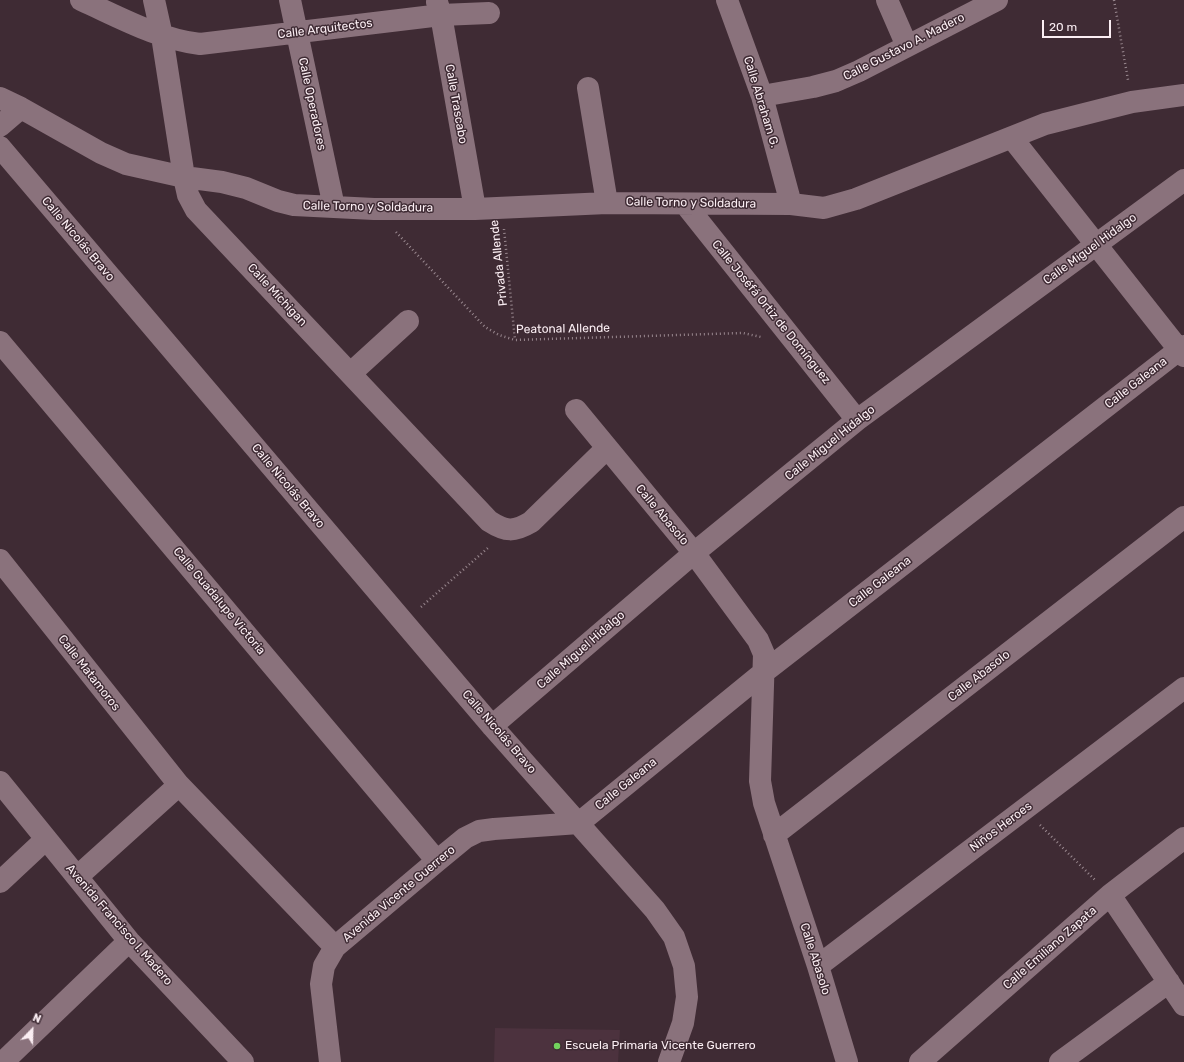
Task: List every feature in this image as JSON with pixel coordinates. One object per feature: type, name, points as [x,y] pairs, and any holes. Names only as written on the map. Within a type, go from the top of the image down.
[{"type":"street","name":"Calle Arquitectos","points":[[81,0],[162,36],[182,42],[200,44],[296,33],[438,7],[489,13]]},
{"type":"street","name":"Calle Míchigan","points":[[154,0],[162,36],[184,177],[188,195],[196,210],[489,521],[498,527],[509,530]]},
{"type":"street","name":"Calle Operadores","points":[[290,0],[334,207]]},
{"type":"street","name":"Calle Abraham G.","points":[[727,0],[762,96],[791,204]]},
{"type":"street","points":[[888,0],[907,46]]},
{"type":"street","name":"Calle Gustavo A. Madero","points":[[762,96],[813,87],[836,81],[859,71],[997,0]]},
{"type":"street","name":"Calle Trascabo","points":[[438,7],[475,209]]},
{"type":"street","points":[[588,88],[607,203]]},
{"type":"street","name":"Calle Torno y Soldadura","points":[[0,98],[21,108],[101,153],[126,164],[184,177],[222,182],[246,188],[278,201],[294,205],[374,209],[475,209],[607,203],[791,204],[824,208],[856,199],[1045,124],[1132,102],[1184,95]]},
{"type":"street","points":[[0,126],[21,108]]},
{"type":"street","points":[[1012,138],[1182,350]]},
{"type":"street","name":"Calle Nicolás Bravo","points":[[0,147],[492,726],[655,910],[674,937],[684,966],[687,997],[683,1023],[669,1062]]},
{"type":"street","name":"Calle Miguel Hidalgo","points":[[492,726],[694,553],[857,420],[1184,180]]},
{"type":"street","name":"Calle Joséfá Ortiz de Domínguez","points":[[685,204],[857,420]]},
{"type":"street","points":[[351,374],[408,321]]},
{"type":"street","name":"Calle Guadalupe Victoria","points":[[0,342],[437,861]]},
{"type":"street","name":"Calle Galeana","points":[[579,823],[764,672],[1182,350]]},
{"type":"street","name":"Calle Abasolo","points":[[576,410],[694,553],[758,640],[764,654],[760,781],[764,803],[818,966],[847,1062]]},
{"type":"street","points":[[509,530],[520,528],[531,522],[607,448]]},
{"type":"street","name":"Calle Abasolo","points":[[774,835],[1184,517]]},
{"type":"street","name":"Calle Matamoros","points":[[0,560],[179,785],[335,947]]},
{"type":"street","name":"Niños Heroes","points":[[818,966],[1184,688]]},
{"type":"street","name":"Avenida Francisco I. Madero","points":[[0,782],[129,941],[243,1062]]},
{"type":"street","points":[[77,877],[179,785]]},
{"type":"street","name":"Avenida Vicente Guerrero","points":[[330,1062],[321,984],[324,966],[335,947],[465,838],[479,831],[494,829],[579,823]]},
{"type":"street","name":"Calle Emiliano Zapata","points":[[920,1062],[1110,895],[1184,838]]},
{"type":"street","points":[[0,882],[46,839]]},
{"type":"street","points":[[1110,895],[1170,982],[1184,1005]]},
{"type":"street","points":[[3,1062],[129,941]]},
{"type":"street","points":[[1060,1062],[1170,982]]},
{"type":"path","points":[[1114,0],[1132,102]]},
{"type":"path","name":"Privada Allende","points":[[502,208],[515,340]]},
{"type":"path","name":"Peatonal Allende","points":[[374,209],[485,327],[499,335],[515,340],[743,333],[768,339]]},
{"type":"path","points":[[404,621],[509,530]]},
{"type":"path","points":[[1024,810],[1110,895]]},
{"type":"shaded area","name":"Escuela Primaria Vicente Guerrero","points":[[495,1028],[620,1030],[618,1062],[494,1062]]},
{"type":"place","name":"Escuela Primaria Vicente Guerrero","points":[[557,1046]]}]
